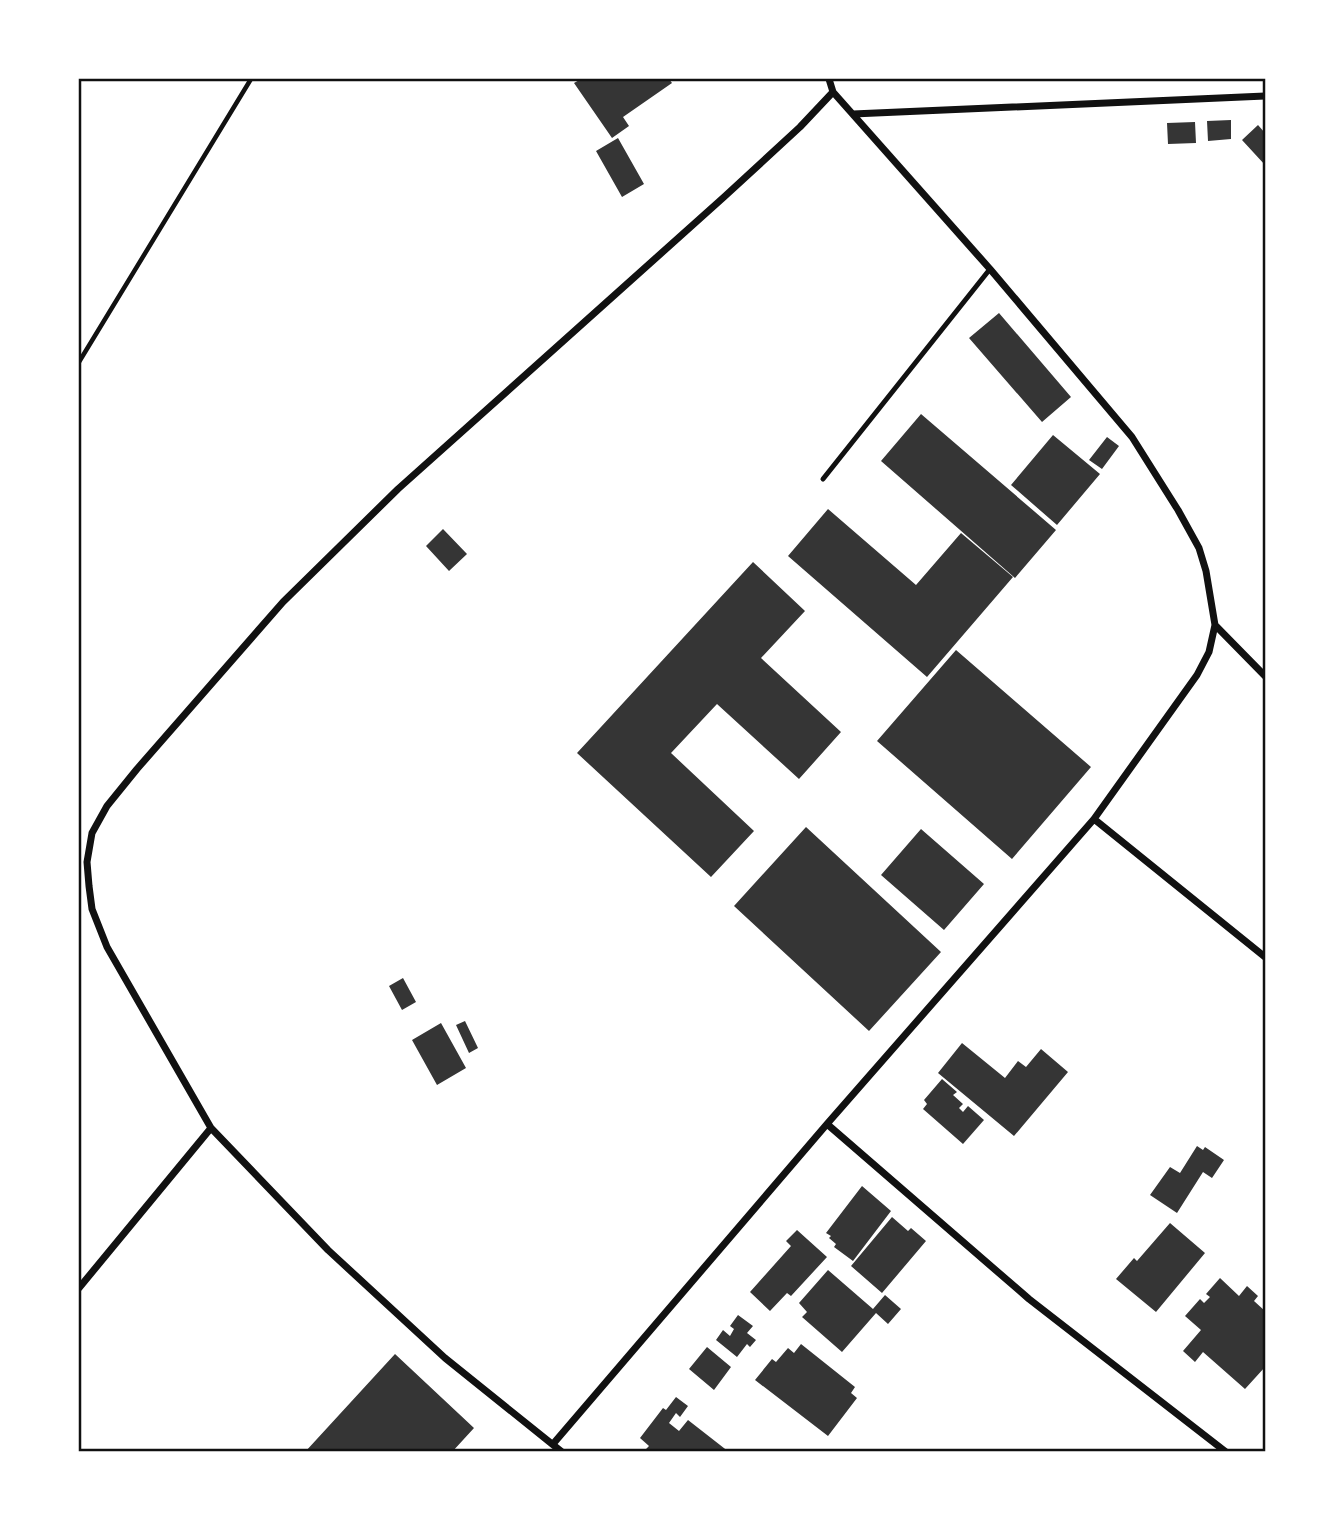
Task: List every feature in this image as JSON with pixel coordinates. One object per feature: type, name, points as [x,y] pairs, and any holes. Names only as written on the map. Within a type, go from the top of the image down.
[{"type":"street","points":[[553,1444],[827,1124],[1094,819],[1197,675],[1209,652],[1215,625],[1206,571],[1199,548],[1132,437],[990,269],[833,92],[829,79]]},
{"type":"street","points":[[562,1452],[445,1358],[328,1250],[211,1128],[107,947],[92,909],[87,862],[93,833],[107,806],[283,602],[388,498],[724,197],[800,127],[833,92]]},
{"type":"street","points":[[853,114],[1265,96]]},
{"type":"street","points":[[1215,625],[1265,676]]},
{"type":"street","points":[[1094,819],[1265,957]]},
{"type":"street","points":[[827,1124],[1029,1299],[1226,1452]]},
{"type":"street","points":[[79,1289],[211,1128]]},
{"type":"lane","points":[[823,479],[990,269]]},
{"type":"path","points":[[79,362],[251,79]]},
{"type":"building","points":[[581,79],[669,79],[672,83],[623,117],[629,126],[612,138],[574,83]]},
{"type":"building","points":[[1231,120],[1231,139],[1208,141],[1207,121]]},
{"type":"building","points":[[1195,122],[1196,143],[1168,144],[1167,123]]},
{"type":"building","points":[[1258,125],[1265,133],[1265,165],[1242,140]]},
{"type":"building","points":[[618,138],[644,184],[622,197],[596,151]]},
{"type":"building","points":[[999,313],[1071,397],[1042,422],[969,338]]},
{"type":"building","points":[[921,414],[1056,530],[1015,578],[881,461]]},
{"type":"building","points":[[1053,435],[1100,474],[1057,525],[1011,485]]},
{"type":"building","points":[[1107,437],[1119,446],[1102,469],[1089,460]]},
{"type":"building","points":[[828,509],[916,585],[961,533],[1013,577],[927,677],[788,556]]},
{"type":"building","points":[[443,529],[467,554],[449,571],[426,546]]},
{"type":"building","points":[[753,562],[805,611],[761,658],[841,732],[799,779],[717,704],[671,753],[754,831],[711,877],[577,753]]},
{"type":"building","points":[[956,650],[1091,767],[1012,859],[877,741]]},
{"type":"building","points":[[806,827],[941,952],[869,1031],[734,906]]},
{"type":"building","points":[[921,829],[984,884],[944,930],[881,875]]},
{"type":"building","points":[[403,978],[416,1002],[402,1010],[389,986]]},
{"type":"building","points":[[465,1021],[478,1048],[469,1053],[456,1025]]},
{"type":"building","points":[[441,1023],[466,1068],[437,1085],[412,1040]]},
{"type":"building","points":[[962,1043],[1005,1078],[1018,1061],[1026,1067],[1041,1049],[1068,1072],[1014,1136],[938,1073]]},
{"type":"building","points":[[942,1079],[957,1092],[953,1095],[963,1104],[959,1108],[963,1112],[968,1106],[984,1120],[963,1144],[923,1109],[927,1104],[924,1100]]},
{"type":"building","points":[[1197,1146],[1203,1150],[1205,1147],[1224,1160],[1212,1178],[1203,1172],[1177,1213],[1150,1195],[1170,1167],[1180,1173]]},
{"type":"building","points":[[862,1186],[891,1211],[853,1261],[834,1247],[836,1244],[826,1233]]},
{"type":"building","points":[[892,1217],[908,1231],[911,1228],[926,1241],[882,1293],[851,1266]]},
{"type":"building","points":[[1170,1223],[1205,1253],[1156,1312],[1116,1279],[1134,1258],[1137,1261]]},
{"type":"building","points":[[797,1230],[827,1257],[791,1296],[787,1293],[770,1311],[750,1292],[791,1246],[786,1241]]},
{"type":"building","points":[[828,1270],[873,1309],[885,1295],[901,1309],[888,1324],[876,1313],[842,1352],[802,1317],[807,1312],[799,1303]]},
{"type":"building","points":[[1220,1278],[1239,1296],[1247,1286],[1258,1296],[1254,1301],[1265,1311],[1265,1367],[1245,1389],[1203,1352],[1195,1362],[1183,1351],[1201,1330],[1185,1316],[1200,1299],[1204,1303],[1210,1297],[1206,1294]]},
{"type":"building","points":[[738,1315],[753,1326],[747,1333],[756,1340],[750,1347],[747,1344],[737,1357],[716,1340],[723,1330],[730,1336],[734,1329],[730,1326]]},
{"type":"building","points":[[801,1344],[855,1387],[851,1393],[857,1398],[828,1436],[755,1380],[772,1359],[776,1362],[788,1348],[794,1353]]},
{"type":"building","points":[[707,1347],[731,1367],[714,1390],[689,1369]]},
{"type":"building","points":[[395,1354],[474,1428],[452,1452],[305,1452]]},
{"type":"building","points":[[676,1397],[688,1406],[680,1417],[676,1413],[669,1423],[679,1431],[688,1420],[729,1452],[643,1452],[649,1446],[640,1438],[663,1408],[666,1410]]}]
